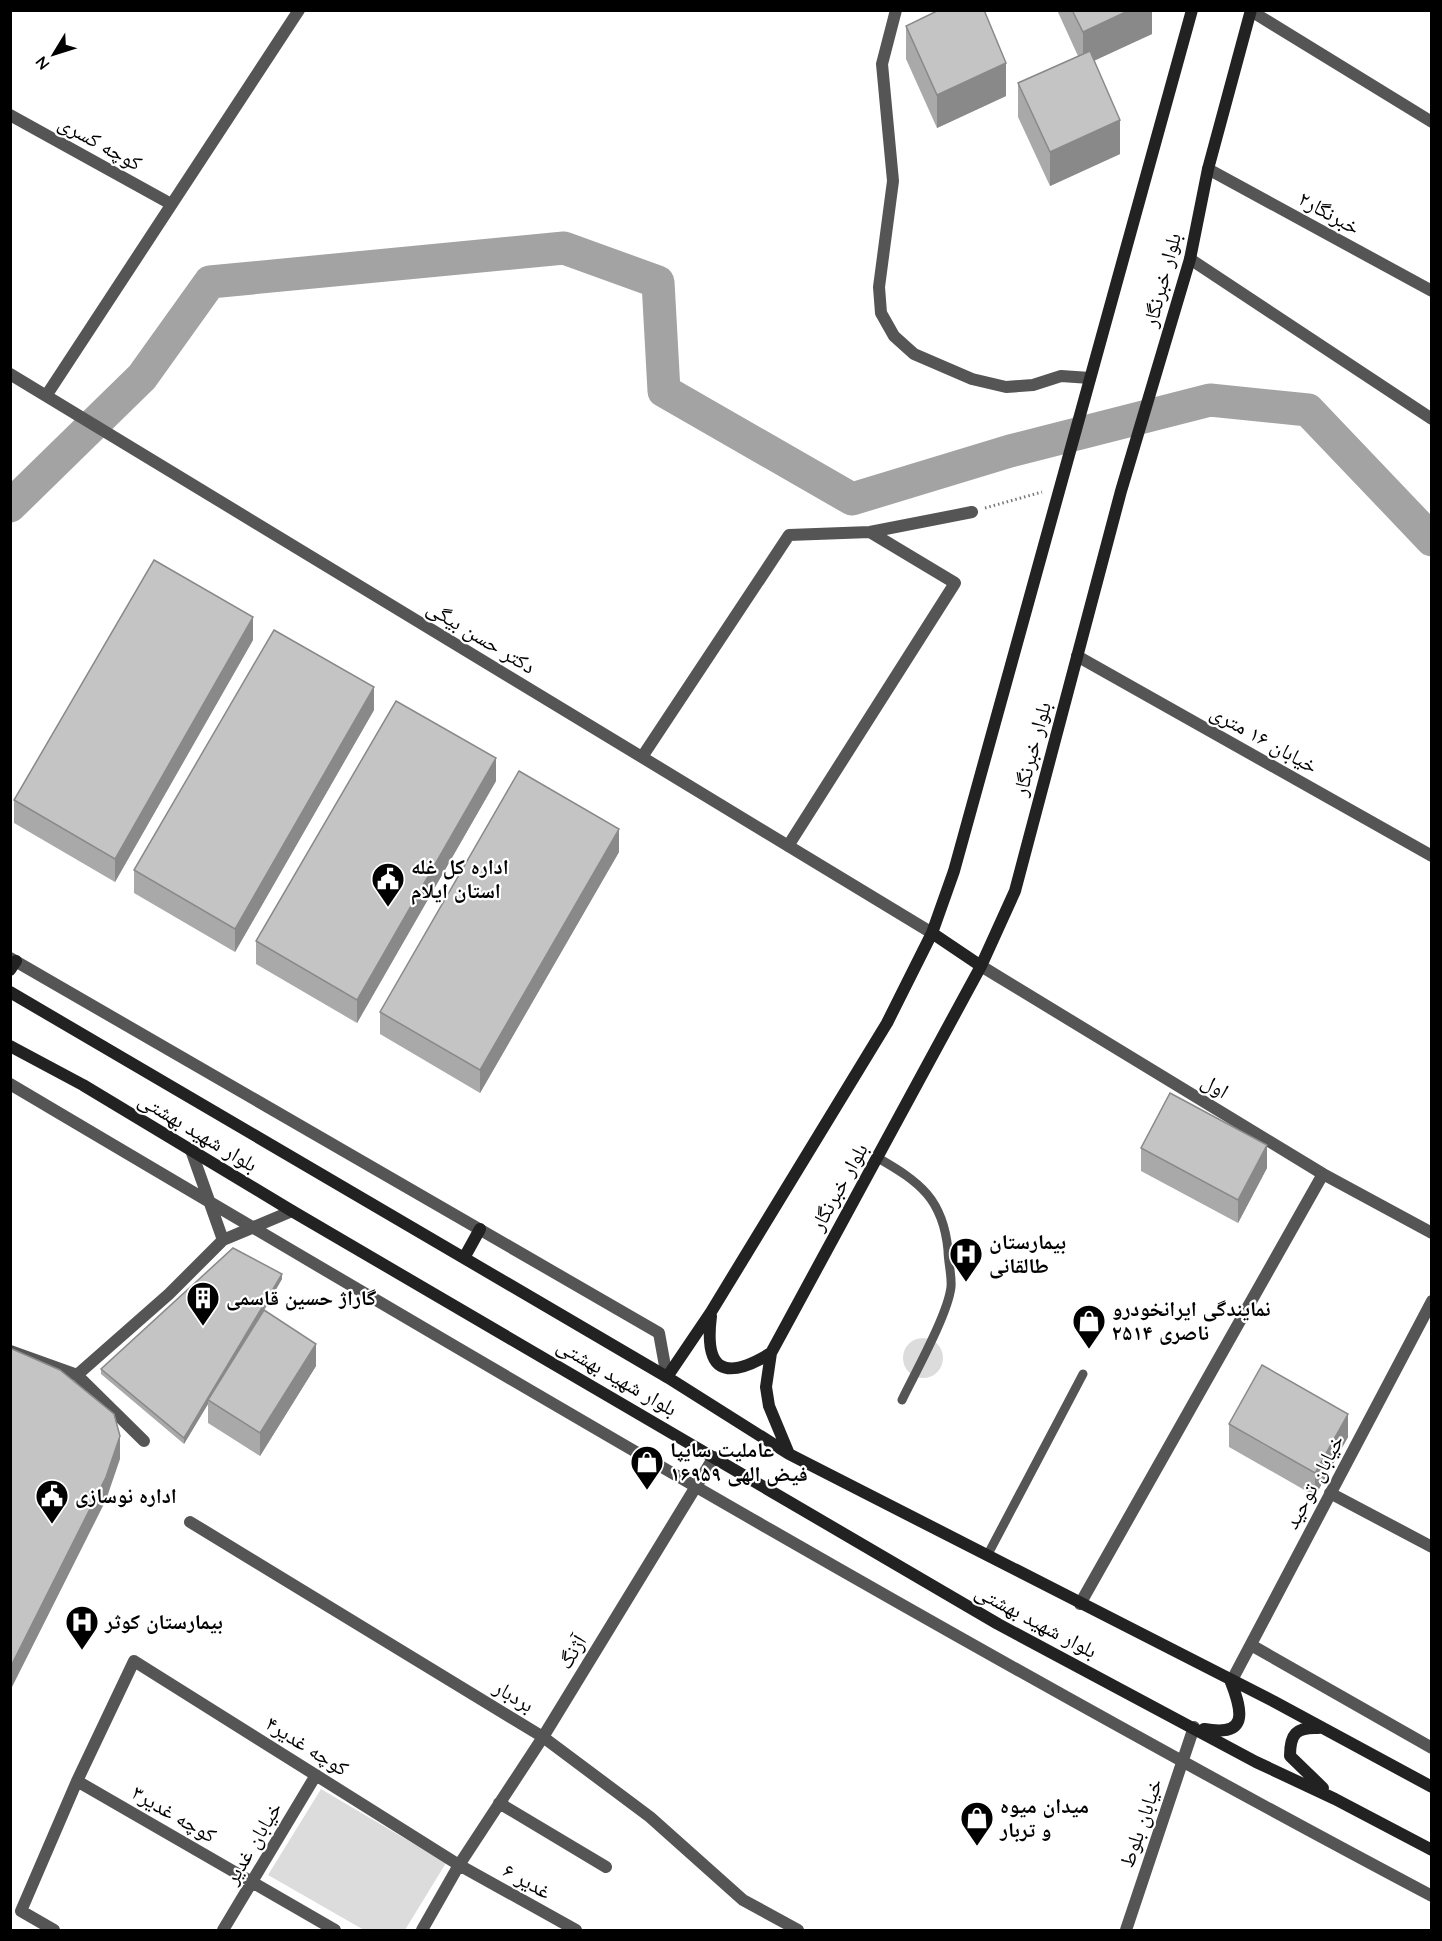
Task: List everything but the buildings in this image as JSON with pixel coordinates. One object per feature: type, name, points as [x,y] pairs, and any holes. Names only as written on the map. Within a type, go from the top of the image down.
[{"type":"main road","name":"بلوار خبرنگار","points":[[668,1377],[711,1312],[887,1023],[932,933],[954,871],[1192,10]]},
{"type":"main road","name":"بلوار خبرنگار","points":[[789,1454],[767,1397],[766,1387],[771,1353],[981,966],[1014,891],[1120,491],[1190,259],[1208,169],[1251,11]]},
{"type":"main road","points":[[932,933],[981,966]]},
{"type":"main road","name":"بلوار شهید بهشتی","points":[[10,992],[668,1377],[789,1454],[1322,1728],[1431,1787]]},
{"type":"main road","name":"بلوار شهید بهشتی","points":[[10,1046],[83,1085],[292,1211],[998,1624],[1256,1762],[1335,1799],[1431,1851]]},
{"type":"main road","points":[[464,1258],[480,1229]]},
{"type":"main road","points":[[711,1312],[708,1338],[710,1354],[720,1365],[734,1370],[749,1366],[771,1353]]},
{"type":"main road","points":[[1194,1727],[1217,1732],[1231,1730],[1239,1724],[1242,1714],[1231,1682]]},
{"type":"main road","points":[[1322,1728],[1303,1728],[1296,1731],[1290,1738],[1290,1756],[1335,1799]]},
{"type":"street","points":[[46,396],[299,10]]},
{"type":"street","points":[[896,10],[882,64],[893,181],[879,287],[881,313],[885,321],[894,336],[914,354],[972,379],[1006,387],[1033,385],[1061,376],[1090,378]]},
{"type":"street","points":[[1251,11],[1431,122]]},
{"type":"street","name":"کوچه کسری","points":[[10,115],[171,204]]},
{"type":"street","name":"خبرنگار۲","points":[[1208,169],[1431,291]]},
{"type":"street","points":[[1190,259],[1431,419]]},
{"type":"street","name":"دکتر حسن بیگی","points":[[10,374],[932,933]]},
{"type":"street","points":[[642,757],[789,535],[870,532],[972,512]]},
{"type":"street","points":[[788,846],[956,583],[870,532]]},
{"type":"street","name":"خیابان ۱۶ متری","points":[[1077,656],[1431,856]]},
{"type":"street","points":[[12,963],[659,1333],[668,1377]]},
{"type":"street","name":"اول","points":[[981,966],[1323,1174],[1431,1233]]},
{"type":"street","points":[[10,1084],[696,1486],[1182,1763],[1431,1894]]},
{"type":"street","points":[[191,1150],[223,1240]]},
{"type":"street","points":[[1080,1604],[1323,1174]]},
{"type":"street","points":[[78,1375],[169,1294],[223,1240],[292,1211]]},
{"type":"street","name":"خیابان توحید","points":[[1231,1682],[1431,1301]]},
{"type":"street","points":[[10,1351],[78,1375],[144,1441]]},
{"type":"street","name":"آژنگ","points":[[422,1930],[459,1865],[543,1737],[714,1457]]},
{"type":"street","points":[[1330,1493],[1431,1546]]},
{"type":"street","name":"بردبار","points":[[190,1522],[543,1737],[650,1817],[743,1900],[798,1930]]},
{"type":"street","points":[[1251,1645],[1431,1748]]},
{"type":"street","name":"کوچه غدیر۴","points":[[77,1781],[134,1661],[459,1865]]},
{"type":"street","name":"خیابان بلوط","points":[[1126,1930],[1194,1727]]},
{"type":"street","name":"خیابان غدیر","points":[[223,1930],[316,1775]]},
{"type":"street","points":[[54,1930],[21,1911],[77,1781]]},
{"type":"street","name":"کوچه غدیر۳","points":[[77,1781],[334,1930]]},
{"type":"street","points":[[499,1803],[606,1867]]},
{"type":"street","name":"غدیر ۶","points":[[459,1865],[576,1930]]},
{"type":"lane","points":[[878,1158],[905,1174],[930,1196],[940,1212],[947,1245],[951,1287],[945,1307],[902,1400]]},
{"type":"lane","points":[[987,1556],[1083,1374]]},
{"type":"path","points":[[972,512],[1060,486]]},
{"type":"shaded area","points":[[923,1338],[931,1339],[937,1344],[942,1350],[942,1366],[937,1372],[931,1377],[923,1378],[915,1377],[909,1372],[904,1366],[903,1358],[904,1350],[909,1344],[915,1339]]},
{"type":"shaded area","points":[[321,1789],[446,1863],[405,1930],[364,1930],[268,1875]]},
{"type":"waterway","points":[[10,506],[142,377],[210,282],[564,248],[658,282],[664,391],[852,499],[1010,451],[1210,400],[1308,410],[1432,540]]},
{"type":"place","name":"اداره کل غله استان ایلام","points":[[388,908]]},
{"type":"place","name":"بیمارستان طالقانی","points":[[966,1283]]},
{"type":"place","name":"گاراژ حسین قاسمی","points":[[203,1327]]},
{"type":"place","name":"نمایندگی ایرانخودرو ناصری ۲۵۱۴","points":[[1089,1350]]},
{"type":"place","name":"عاملیت سایپا ۱۶۹۵۹ فیض الهی","points":[[647,1491]]},
{"type":"place","name":"اداره نوسازی","points":[[52,1525]]},
{"type":"place","name":"بیمارستان کوثر","points":[[82,1651]]},
{"type":"place","name":"میدان میوه و تربار","points":[[977,1847]]}]
